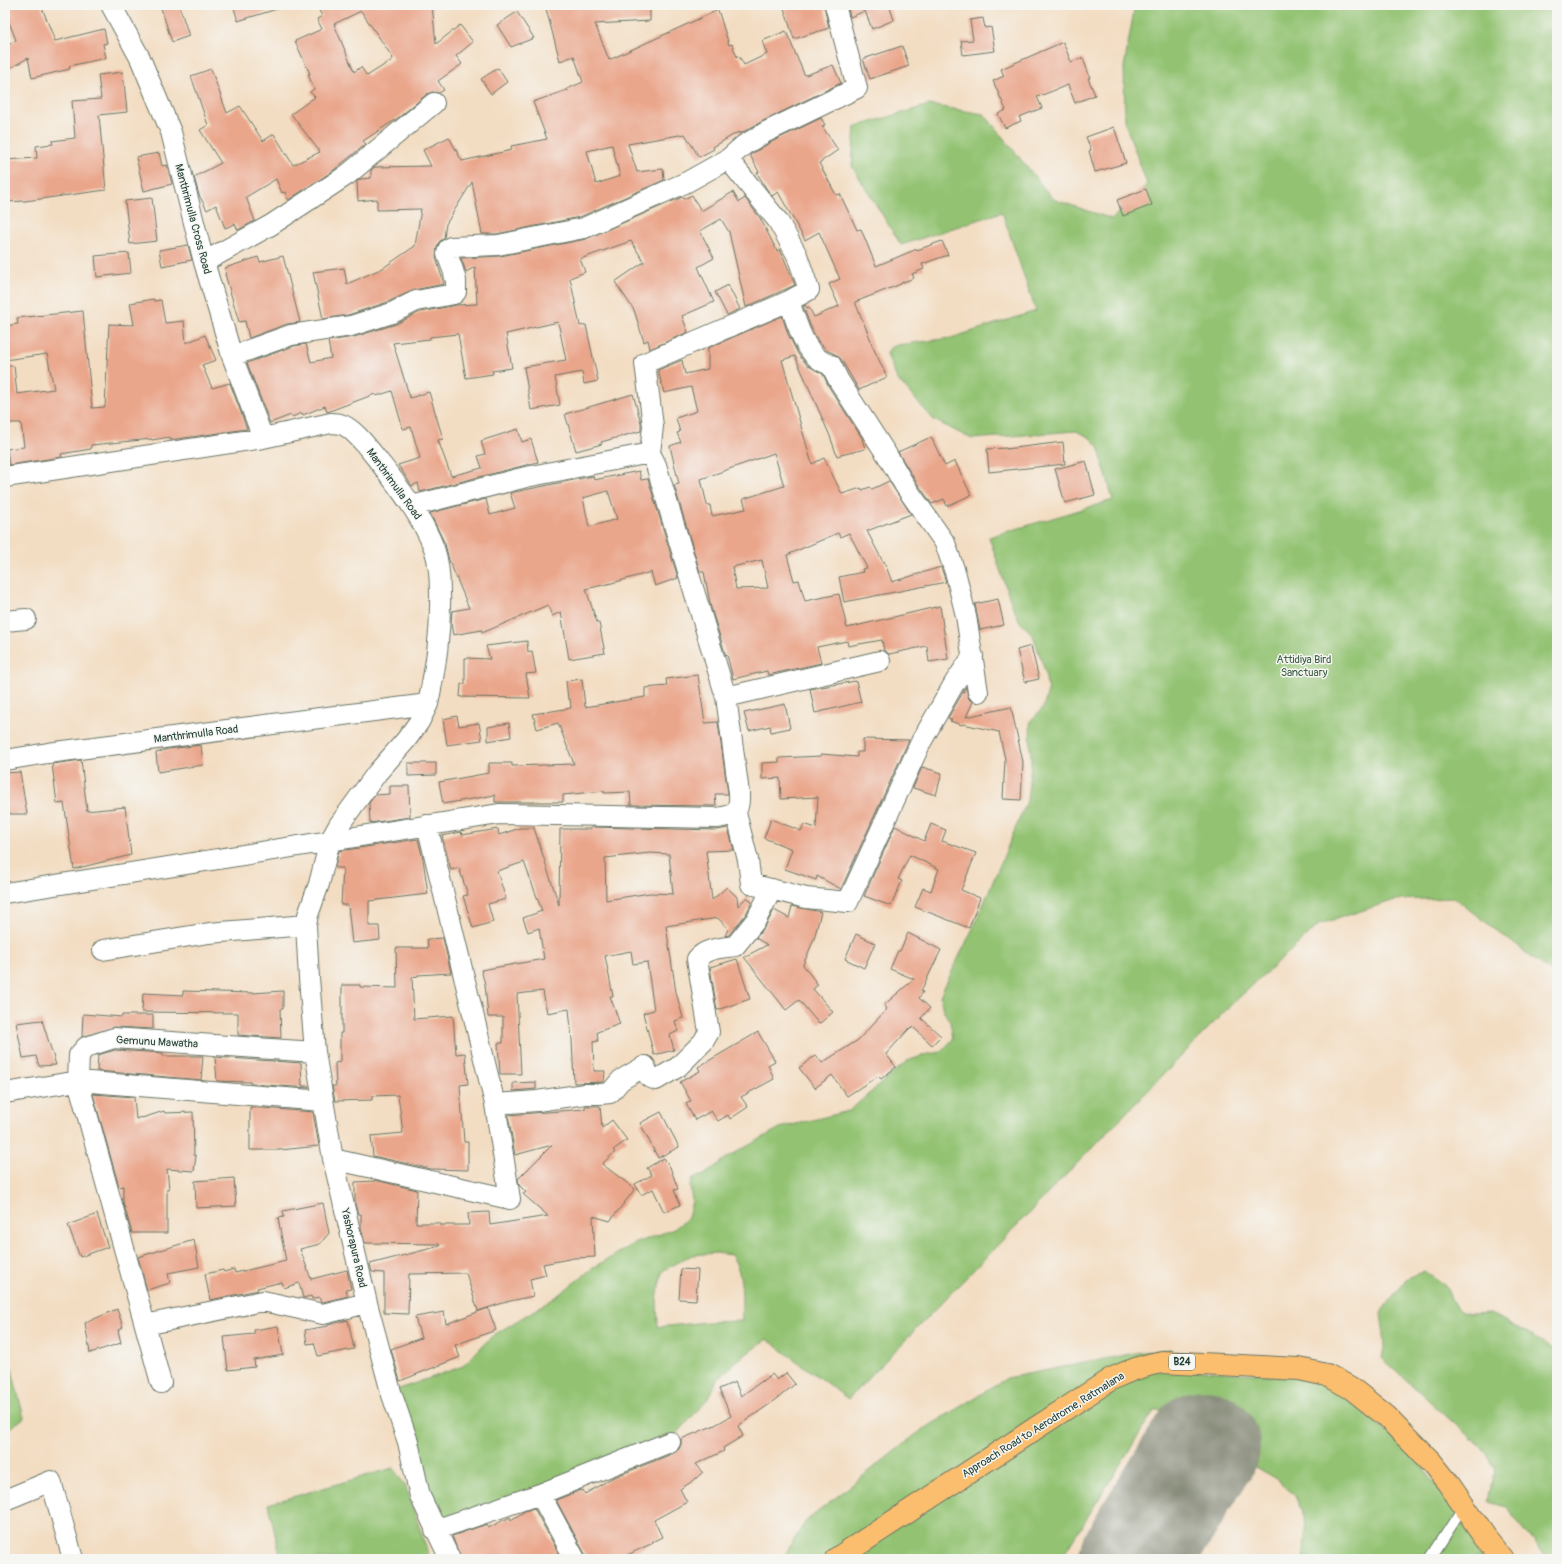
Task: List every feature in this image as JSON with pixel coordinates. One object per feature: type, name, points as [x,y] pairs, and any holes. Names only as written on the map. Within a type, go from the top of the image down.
[{"type":"main road","name":"Approach Road to Aerodrome, Ratmalana","points":[[836,1559],[1111,1379],[1130,1370],[1148,1364],[1162,1362],[1299,1369],[1327,1375],[1361,1395],[1400,1430],[1432,1463],[1503,1559]]},
{"type":"street","name":"Manthrimulla Cross Road","points":[[111,5],[140,58],[171,132],[204,262],[232,356],[263,438]]},
{"type":"street","points":[[232,356],[291,335],[351,326],[392,313],[416,301],[454,294],[456,292],[456,281],[447,254],[448,249],[451,247],[498,245],[584,228],[687,182],[728,159],[744,145],[766,132],[857,88],[835,5]]},
{"type":"street","points":[[204,262],[270,225],[347,175],[434,103]]},
{"type":"street","points":[[728,159],[778,221],[797,255],[809,290],[789,301],[645,363],[654,426],[650,453],[656,465],[726,697],[740,804],[736,813],[748,860],[751,884],[806,898],[848,902],[922,742],[955,682],[973,656]]},
{"type":"street","points":[[789,301],[802,335],[808,346],[818,360],[831,366],[839,382],[887,455],[905,486],[945,543],[956,575],[964,609],[978,692]]},
{"type":"street","name":"Manthrimulla Road","points":[[5,476],[263,438],[331,423],[341,424],[366,445],[412,506],[425,527],[435,550],[440,577],[439,637],[437,658],[428,704],[48,753],[5,760]]},
{"type":"street","points":[[412,506],[526,478],[650,453]]},
{"type":"street","points":[[5,621],[26,619]]},
{"type":"street","points":[[726,697],[880,661]]},
{"type":"street","name":"Yashorapura Road","points":[[428,704],[419,722],[406,740],[377,773],[339,825],[330,841],[319,884],[306,925],[315,1052],[333,1159],[367,1303],[391,1392],[408,1442],[420,1496],[450,1559]]},
{"type":"street","points":[[5,893],[499,814],[717,818],[736,813]]},
{"type":"street","points":[[333,1159],[510,1199],[496,1104],[427,825]]},
{"type":"street","points":[[496,1104],[537,1101],[584,1094],[610,1093],[621,1080],[645,1066],[649,1078],[656,1080],[678,1067],[703,1042],[709,1032],[697,959],[701,954],[717,948],[735,946],[756,920],[772,889]]},
{"type":"street","points":[[103,950],[209,933],[306,925]]},
{"type":"street","name":"Gemunu Mawatha","points":[[161,1383],[78,1081],[79,1055],[86,1047],[114,1038],[315,1052]]},
{"type":"street","points":[[5,1093],[78,1081],[323,1101]]},
{"type":"street","points":[[145,1325],[263,1301],[323,1314],[367,1303]]},
{"type":"street","points":[[435,1530],[540,1494],[670,1442]]},
{"type":"street","points":[[5,1500],[51,1481],[73,1559]]},
{"type":"street","points":[[540,1494],[575,1559]]},
{"type":"lane","points":[[1430,1559],[1464,1506]]},
{"type":"green space","name":"Attidiya Bird Sanctuary","points":[[1135,5],[1557,5],[1557,979],[1547,969],[1454,898],[1395,900],[1320,924],[1232,1004],[848,1399],[767,1339],[738,1360],[716,1381],[710,1396],[670,1442],[435,1530],[391,1392],[463,1366],[492,1336],[553,1299],[593,1268],[634,1244],[674,1229],[688,1218],[692,1201],[690,1186],[693,1178],[704,1175],[728,1157],[780,1128],[849,1111],[907,1061],[928,1054],[941,1052],[953,1039],[950,1022],[943,1010],[940,996],[975,924],[1027,801],[1031,764],[1030,721],[1043,708],[1048,692],[1045,671],[1033,635],[1020,622],[1012,605],[989,537],[1113,500],[1098,446],[1089,437],[1076,431],[972,439],[934,420],[897,379],[887,354],[890,348],[897,345],[951,338],[1036,311],[1002,212],[901,245],[852,166],[855,127],[929,105],[984,114],[1053,199],[1112,219],[1147,184],[1125,123],[1124,67]],"holes":[[[716,1253],[731,1255],[740,1278],[742,1295],[742,1321],[707,1322],[658,1327],[657,1299],[662,1271],[692,1255]]]},
{"type":"green space","points":[[1424,1271],[1445,1286],[1459,1311],[1471,1314],[1490,1313],[1544,1342],[1557,1353],[1557,1559],[1548,1559],[1506,1507],[1489,1502],[1495,1471],[1487,1453],[1382,1358],[1385,1343],[1381,1314],[1406,1279]]},
{"type":"green space","points":[[1172,1349],[1171,1369],[1306,1377],[1341,1389],[1415,1458],[1495,1559],[1303,1559],[1306,1539],[1304,1516],[1295,1496],[1277,1479],[1155,1409],[1061,1559],[782,1559],[806,1521],[919,1432],[1007,1378],[1135,1353]]},
{"type":"green space","points":[[5,1352],[8,1354],[24,1418],[5,1431]]},
{"type":"green space","points":[[393,1468],[406,1487],[430,1559],[281,1559],[268,1504]]},
{"type":"building","points":[[5,5],[41,5],[55,41],[104,29],[107,43],[103,44],[106,58],[69,66],[70,69],[32,78],[28,58],[5,71],[5,47],[16,40],[5,12]]},
{"type":"building","points":[[160,5],[179,5],[189,36],[172,42]]},
{"type":"building","points":[[233,5],[280,5],[280,8],[238,21]]},
{"type":"building","points":[[316,5],[432,5],[436,44],[460,25],[473,42],[456,56],[462,64],[438,81],[444,90],[439,93],[432,92],[427,94],[398,118],[363,141],[366,144],[330,173],[288,200],[285,192],[282,193],[276,179],[246,197],[255,221],[238,230],[235,224],[225,228],[216,205],[207,210],[199,195],[194,177],[221,163],[200,130],[208,125],[191,76],[211,69],[227,113],[240,106],[263,141],[274,134],[293,165],[320,152],[291,114],[315,97],[310,92],[314,89],[308,74],[310,74],[295,41],[322,29],[317,19],[322,16]],"holes":[[[361,11],[393,58],[367,76],[361,67],[354,72],[334,24]]]},
{"type":"building","points":[[545,5],[650,5],[650,21],[595,24],[609,60],[718,10],[729,45],[732,44],[737,57],[739,56],[744,65],[767,54],[762,41],[786,31],[804,74],[806,75],[833,65],[841,83],[739,134],[738,132],[713,147],[714,149],[699,157],[685,134],[628,144],[637,172],[663,169],[664,180],[580,217],[497,234],[482,234],[472,182],[446,224],[444,238],[439,242],[437,247],[436,258],[444,284],[414,290],[388,302],[348,315],[323,319],[313,272],[344,268],[347,284],[383,268],[415,246],[421,209],[377,210],[377,199],[358,201],[357,181],[371,178],[371,170],[375,167],[431,166],[423,150],[449,137],[462,161],[512,150],[511,146],[547,139],[533,102],[567,90],[568,91],[567,89],[583,82],[574,56],[560,61]],"holes":[[[612,145],[620,176],[596,184],[587,151]]]},
{"type":"building","points":[[783,5],[824,5],[829,28],[794,39]]},
{"type":"building","points":[[847,5],[889,5],[894,20],[872,29],[865,11],[850,17]]},
{"type":"building","points":[[517,12],[534,38],[511,47],[497,25]]},
{"type":"building","points":[[983,18],[985,28],[991,27],[995,51],[963,55],[961,41],[973,40],[970,20]]},
{"type":"building","points":[[1063,42],[1071,62],[1083,58],[1090,78],[1088,78],[1095,95],[1075,103],[1068,85],[1037,97],[1042,108],[1019,117],[1021,121],[1005,128],[998,114],[1006,110],[993,81],[1004,76],[1001,69]]},
{"type":"building","points":[[902,46],[909,66],[870,79],[863,59]]},
{"type":"building","points":[[498,68],[507,82],[491,94],[481,79]]},
{"type":"building","points":[[123,72],[127,112],[99,115],[106,190],[25,201],[5,202],[5,160],[37,158],[36,146],[53,144],[52,141],[75,138],[72,101],[101,99],[98,75]]},
{"type":"building","points":[[821,118],[825,125],[822,126],[838,150],[819,163],[836,195],[840,194],[857,230],[861,229],[876,266],[917,249],[942,241],[948,255],[922,264],[924,269],[912,274],[914,278],[855,302],[871,343],[887,377],[859,390],[841,359],[828,351],[818,341],[803,306],[805,305],[807,308],[809,307],[814,317],[839,306],[829,284],[840,279],[819,232],[805,240],[778,192],[772,196],[766,188],[757,173],[759,172],[750,155],[771,142]]},
{"type":"building","points":[[1114,127],[1126,163],[1095,172],[1089,151],[1091,150],[1086,137]]},
{"type":"building","points":[[159,153],[162,166],[167,165],[172,184],[144,191],[136,157]]},
{"type":"building","points":[[1146,189],[1152,205],[1123,216],[1117,200]]},
{"type":"building","points":[[733,192],[739,202],[745,198],[760,218],[777,251],[780,249],[795,285],[746,307],[729,232],[721,219],[700,231],[714,258],[698,267],[714,302],[682,316],[688,332],[650,349],[648,340],[644,342],[634,310],[615,282],[644,262],[631,241],[580,259],[585,272],[570,278],[580,326],[586,325],[598,381],[584,384],[582,372],[555,377],[560,405],[531,410],[524,367],[566,360],[558,322],[506,334],[512,368],[492,371],[493,374],[466,378],[458,334],[393,343],[410,398],[429,392],[443,439],[438,440],[451,476],[482,468],[478,456],[485,454],[481,441],[518,429],[522,442],[531,439],[538,462],[420,492],[418,483],[412,486],[398,465],[420,458],[411,427],[403,429],[392,391],[376,396],[375,394],[327,412],[325,406],[303,415],[302,413],[292,417],[291,415],[270,423],[247,363],[294,346],[306,344],[311,362],[331,358],[328,341],[354,337],[396,324],[420,312],[457,305],[477,304],[475,267],[466,272],[461,258],[500,256],[586,239],[682,197],[684,199],[692,195],[701,211]]},
{"type":"building","points":[[152,198],[157,241],[130,244],[125,201]]},
{"type":"building","points":[[188,245],[192,260],[162,266],[159,250]]},
{"type":"building","points":[[129,253],[131,273],[97,277],[95,256]]},
{"type":"building","points":[[283,256],[300,322],[287,324],[249,338],[245,321],[239,322],[225,274],[225,268],[258,257],[260,262]]},
{"type":"building","points":[[728,285],[740,309],[727,315],[715,292]]},
{"type":"building","points":[[154,299],[154,301],[161,300],[165,323],[184,321],[186,343],[205,335],[216,360],[202,365],[212,388],[230,383],[247,429],[170,440],[170,437],[91,445],[91,449],[61,454],[62,457],[9,465],[7,449],[24,447],[21,423],[5,423],[5,366],[14,366],[17,394],[54,389],[47,354],[5,360],[5,326],[18,324],[17,318],[83,311],[92,408],[105,407],[109,324],[134,325],[130,303]]},
{"type":"building","points":[[782,316],[788,334],[798,354],[807,365],[823,374],[829,387],[862,438],[865,449],[837,456],[830,436],[795,356],[782,360],[812,464],[824,458],[842,494],[861,488],[862,490],[870,487],[872,489],[889,481],[911,514],[867,531],[883,562],[884,561],[892,582],[941,567],[946,582],[844,602],[839,577],[863,572],[862,569],[867,568],[849,533],[840,537],[838,533],[787,555],[794,581],[799,580],[805,601],[839,594],[847,628],[940,606],[948,659],[929,662],[927,646],[889,654],[884,651],[882,640],[848,646],[847,641],[817,647],[821,663],[768,675],[767,671],[733,679],[727,655],[726,656],[711,608],[704,572],[700,572],[674,485],[679,484],[670,446],[681,442],[677,433],[680,432],[676,418],[697,411],[691,387],[664,393],[658,370],[682,360],[685,374],[708,369],[708,348]],"holes":[[[774,453],[784,486],[743,499],[746,509],[712,516],[710,505],[707,505],[701,479]],[[762,560],[768,588],[736,589],[732,567]]]},
{"type":"building","points":[[633,394],[641,423],[641,431],[601,442],[602,444],[576,451],[565,414]]},
{"type":"building","points":[[931,437],[945,466],[955,461],[971,495],[947,506],[944,499],[932,504],[898,452]]},
{"type":"building","points":[[1063,442],[1065,464],[989,472],[987,449],[1006,449]]},
{"type":"building","points":[[1086,461],[1095,495],[1065,503],[1055,469]]},
{"type":"building","points":[[639,471],[641,480],[648,479],[678,578],[655,586],[651,572],[586,589],[597,623],[599,623],[605,653],[569,659],[561,612],[552,616],[548,605],[482,633],[482,630],[453,635],[451,624],[452,611],[469,608],[449,560],[445,544],[430,513],[486,499],[490,515],[515,508],[510,493],[593,476],[594,480]],"holes":[[[608,491],[617,519],[589,527],[583,498]]]},
{"type":"building","points":[[998,599],[1004,625],[980,630],[975,604]]},
{"type":"building","points":[[527,641],[528,652],[532,651],[536,673],[526,674],[530,698],[460,697],[461,684],[465,684],[465,658],[490,659],[486,646]]},
{"type":"building","points":[[1031,646],[1039,679],[1025,682],[1017,650]]},
{"type":"building","points":[[698,675],[705,723],[718,722],[728,794],[715,794],[716,806],[631,805],[630,792],[604,793],[604,791],[563,795],[563,802],[495,802],[495,795],[443,804],[439,782],[489,773],[489,763],[512,763],[512,766],[574,764],[558,723],[537,729],[533,714],[571,708],[570,699],[568,699],[566,681],[582,679],[585,707],[645,697],[645,688],[667,686],[666,679]]},
{"type":"building","points":[[856,681],[861,702],[815,713],[810,689]]},
{"type":"building","points":[[966,687],[969,699],[973,702],[966,717],[1011,707],[1023,762],[1021,800],[1003,799],[1005,759],[999,732],[962,725],[950,721],[952,720],[948,718]]},
{"type":"building","points":[[785,704],[790,728],[771,732],[770,726],[749,731],[744,713]]},
{"type":"building","points":[[457,716],[459,726],[479,723],[482,740],[447,745],[443,719]]},
{"type":"building","points":[[509,723],[511,737],[488,741],[488,727]]},
{"type":"building","points":[[863,739],[909,740],[841,889],[817,876],[816,880],[785,869],[792,849],[764,838],[771,819],[801,831],[804,824],[816,828],[818,797],[781,799],[780,778],[762,779],[762,763],[779,762],[779,758],[821,756],[821,754],[857,757],[857,752],[863,752]]},
{"type":"building","points":[[201,745],[203,765],[158,772],[156,753],[168,749]]},
{"type":"building","points":[[81,760],[87,811],[125,807],[131,855],[74,869],[64,803],[57,804],[52,764]]},
{"type":"building","points":[[408,763],[436,763],[436,775],[408,776]]},
{"type":"building","points":[[922,767],[942,773],[936,795],[913,788]]},
{"type":"building","points":[[20,772],[27,814],[5,814],[5,773]]},
{"type":"building","points":[[390,786],[409,786],[410,817],[370,823],[369,803],[375,795],[390,794]]},
{"type":"building","points":[[931,824],[946,830],[942,841],[976,853],[961,890],[980,898],[969,928],[915,907],[923,888],[931,891],[939,869],[910,855],[898,879],[902,881],[891,906],[864,896],[895,826],[924,841]]},
{"type":"building","points":[[591,827],[717,830],[728,828],[734,850],[706,851],[712,900],[727,887],[737,897],[738,906],[747,897],[752,902],[746,914],[729,935],[725,936],[728,929],[718,918],[666,926],[676,992],[683,1018],[675,1021],[678,1031],[670,1035],[674,1050],[654,1055],[643,1013],[654,1010],[647,962],[633,964],[631,951],[605,956],[613,996],[610,996],[620,1024],[597,1032],[598,1041],[593,1042],[594,1071],[605,1071],[604,1082],[574,1083],[569,1009],[547,1013],[543,991],[517,994],[521,1074],[500,1074],[498,1043],[503,1043],[503,1017],[488,1017],[485,984],[481,970],[544,959],[539,928],[528,932],[523,918],[542,911],[524,862],[497,871],[506,899],[488,904],[493,922],[473,928],[463,896],[468,895],[459,868],[451,870],[442,836],[461,832],[462,835],[498,829],[499,835],[520,828],[534,828],[559,905],[560,829],[591,829]],"holes":[[[650,853],[669,854],[673,894],[650,893],[606,900],[605,858]]]},
{"type":"building","points":[[418,839],[423,859],[428,894],[369,901],[369,926],[379,926],[380,940],[352,943],[348,905],[341,905],[343,868],[336,868],[335,866],[339,851]]},
{"type":"building","points":[[792,906],[821,912],[814,939],[803,965],[818,985],[813,989],[833,1012],[819,1024],[799,1000],[786,1010],[744,957],[751,955],[750,954],[767,945],[756,938],[766,925],[774,910],[789,918]]},
{"type":"building","points":[[908,933],[941,950],[919,998],[930,1008],[921,1018],[941,1036],[932,1045],[913,1027],[910,1028],[886,1054],[896,1067],[881,1079],[878,1076],[847,1096],[832,1075],[815,1088],[799,1068],[816,1055],[822,1063],[858,1040],[887,1009],[884,1005],[914,979],[890,969]]},
{"type":"building","points":[[856,934],[875,943],[864,968],[845,959]]},
{"type":"building","points":[[443,938],[451,973],[418,975],[412,977],[414,1019],[453,1016],[456,1054],[465,1053],[468,1084],[460,1085],[464,1142],[468,1142],[468,1170],[431,1169],[373,1156],[371,1136],[403,1133],[398,1095],[372,1096],[372,1100],[335,1101],[332,1086],[336,1086],[335,1063],[340,1062],[340,1033],[342,1033],[342,985],[397,988],[396,948],[428,948],[427,939]]},
{"type":"building","points":[[737,959],[750,999],[717,1010],[710,967]]},
{"type":"building","points":[[183,991],[253,993],[283,991],[283,1009],[280,1009],[281,1038],[238,1035],[238,1013],[142,1012],[143,993],[183,995]]},
{"type":"building","points":[[83,1014],[122,1017],[122,1015],[153,1015],[153,1029],[115,1027],[82,1037]]},
{"type":"building","points":[[42,1020],[56,1065],[39,1066],[36,1056],[23,1058],[16,1023]]},
{"type":"building","points":[[758,1032],[775,1061],[768,1065],[774,1079],[741,1097],[748,1107],[730,1119],[728,1115],[718,1121],[711,1111],[695,1120],[686,1104],[691,1101],[680,1082],[700,1071],[698,1067]]},
{"type":"building","points":[[115,1050],[163,1053],[163,1056],[203,1056],[201,1080],[97,1071],[98,1055]]},
{"type":"building","points":[[215,1057],[301,1063],[302,1086],[309,1086],[309,1088],[251,1084],[250,1082],[217,1081]]},
{"type":"building","points":[[536,1082],[536,1089],[513,1091],[513,1083]]},
{"type":"building","points":[[93,1094],[134,1097],[136,1119],[164,1111],[165,1113],[193,1112],[194,1155],[196,1156],[194,1171],[167,1169],[169,1189],[167,1189],[167,1233],[132,1233],[123,1202],[123,1186],[119,1187]]},
{"type":"building","points":[[585,1106],[600,1106],[602,1128],[612,1120],[627,1140],[613,1150],[615,1152],[602,1164],[635,1189],[610,1221],[593,1216],[595,1257],[574,1258],[543,1264],[546,1275],[530,1279],[533,1296],[506,1302],[478,1311],[466,1273],[409,1274],[408,1314],[384,1313],[384,1273],[372,1272],[370,1264],[440,1246],[439,1244],[365,1243],[361,1228],[361,1214],[358,1214],[355,1204],[355,1182],[375,1180],[417,1190],[416,1223],[469,1225],[468,1213],[489,1212],[490,1225],[548,1216],[523,1194],[526,1192],[519,1185],[518,1179],[552,1145],[515,1155],[508,1115],[585,1109]]},
{"type":"building","points":[[250,1107],[313,1112],[319,1146],[280,1150],[250,1150]]},
{"type":"building","points":[[661,1112],[679,1147],[658,1158],[640,1123]]},
{"type":"building","points":[[664,1158],[670,1167],[678,1189],[674,1190],[680,1205],[664,1212],[653,1189],[641,1195],[635,1184],[652,1175],[647,1168]]},
{"type":"building","points":[[234,1178],[236,1206],[196,1208],[195,1181]]},
{"type":"building","points":[[323,1203],[329,1233],[320,1244],[300,1249],[311,1279],[347,1270],[351,1289],[346,1290],[348,1296],[321,1302],[319,1297],[312,1299],[311,1296],[303,1298],[299,1283],[284,1288],[282,1282],[257,1288],[258,1290],[210,1300],[205,1274],[223,1270],[224,1272],[234,1269],[235,1273],[286,1261],[278,1218],[284,1217],[283,1211]]},
{"type":"building","points":[[97,1214],[108,1247],[80,1257],[68,1225]]},
{"type":"building","points":[[194,1240],[199,1267],[168,1273],[170,1283],[147,1290],[138,1257]]},
{"type":"building","points":[[681,1269],[698,1270],[696,1300],[679,1299]]},
{"type":"building","points":[[488,1308],[496,1330],[455,1345],[460,1357],[400,1381],[391,1349],[421,1338],[415,1317],[444,1312],[446,1324]]},
{"type":"building","points":[[117,1309],[123,1327],[118,1330],[121,1343],[90,1353],[85,1323]]},
{"type":"building","points":[[348,1320],[354,1349],[318,1356],[314,1343],[307,1344],[305,1330],[328,1326]]},
{"type":"building","points":[[278,1326],[283,1355],[254,1360],[255,1367],[228,1370],[224,1337],[254,1334],[254,1330]]},
{"type":"building","points":[[786,1373],[795,1384],[777,1399],[738,1426],[743,1436],[723,1448],[724,1451],[696,1464],[703,1472],[693,1481],[680,1489],[687,1502],[654,1520],[662,1537],[652,1542],[653,1543],[627,1555],[630,1559],[586,1559],[585,1554],[556,1500],[581,1490],[583,1490],[585,1494],[612,1478],[674,1453],[679,1449],[681,1439],[715,1425],[731,1416],[719,1389],[735,1382],[741,1396],[772,1374],[777,1380]]},
{"type":"building","points":[[534,1508],[562,1559],[461,1559],[452,1536],[487,1524],[488,1528],[510,1517],[511,1520],[525,1511]]},
{"type":"runway","points":[[1135,1559],[1204,1446]]}]
